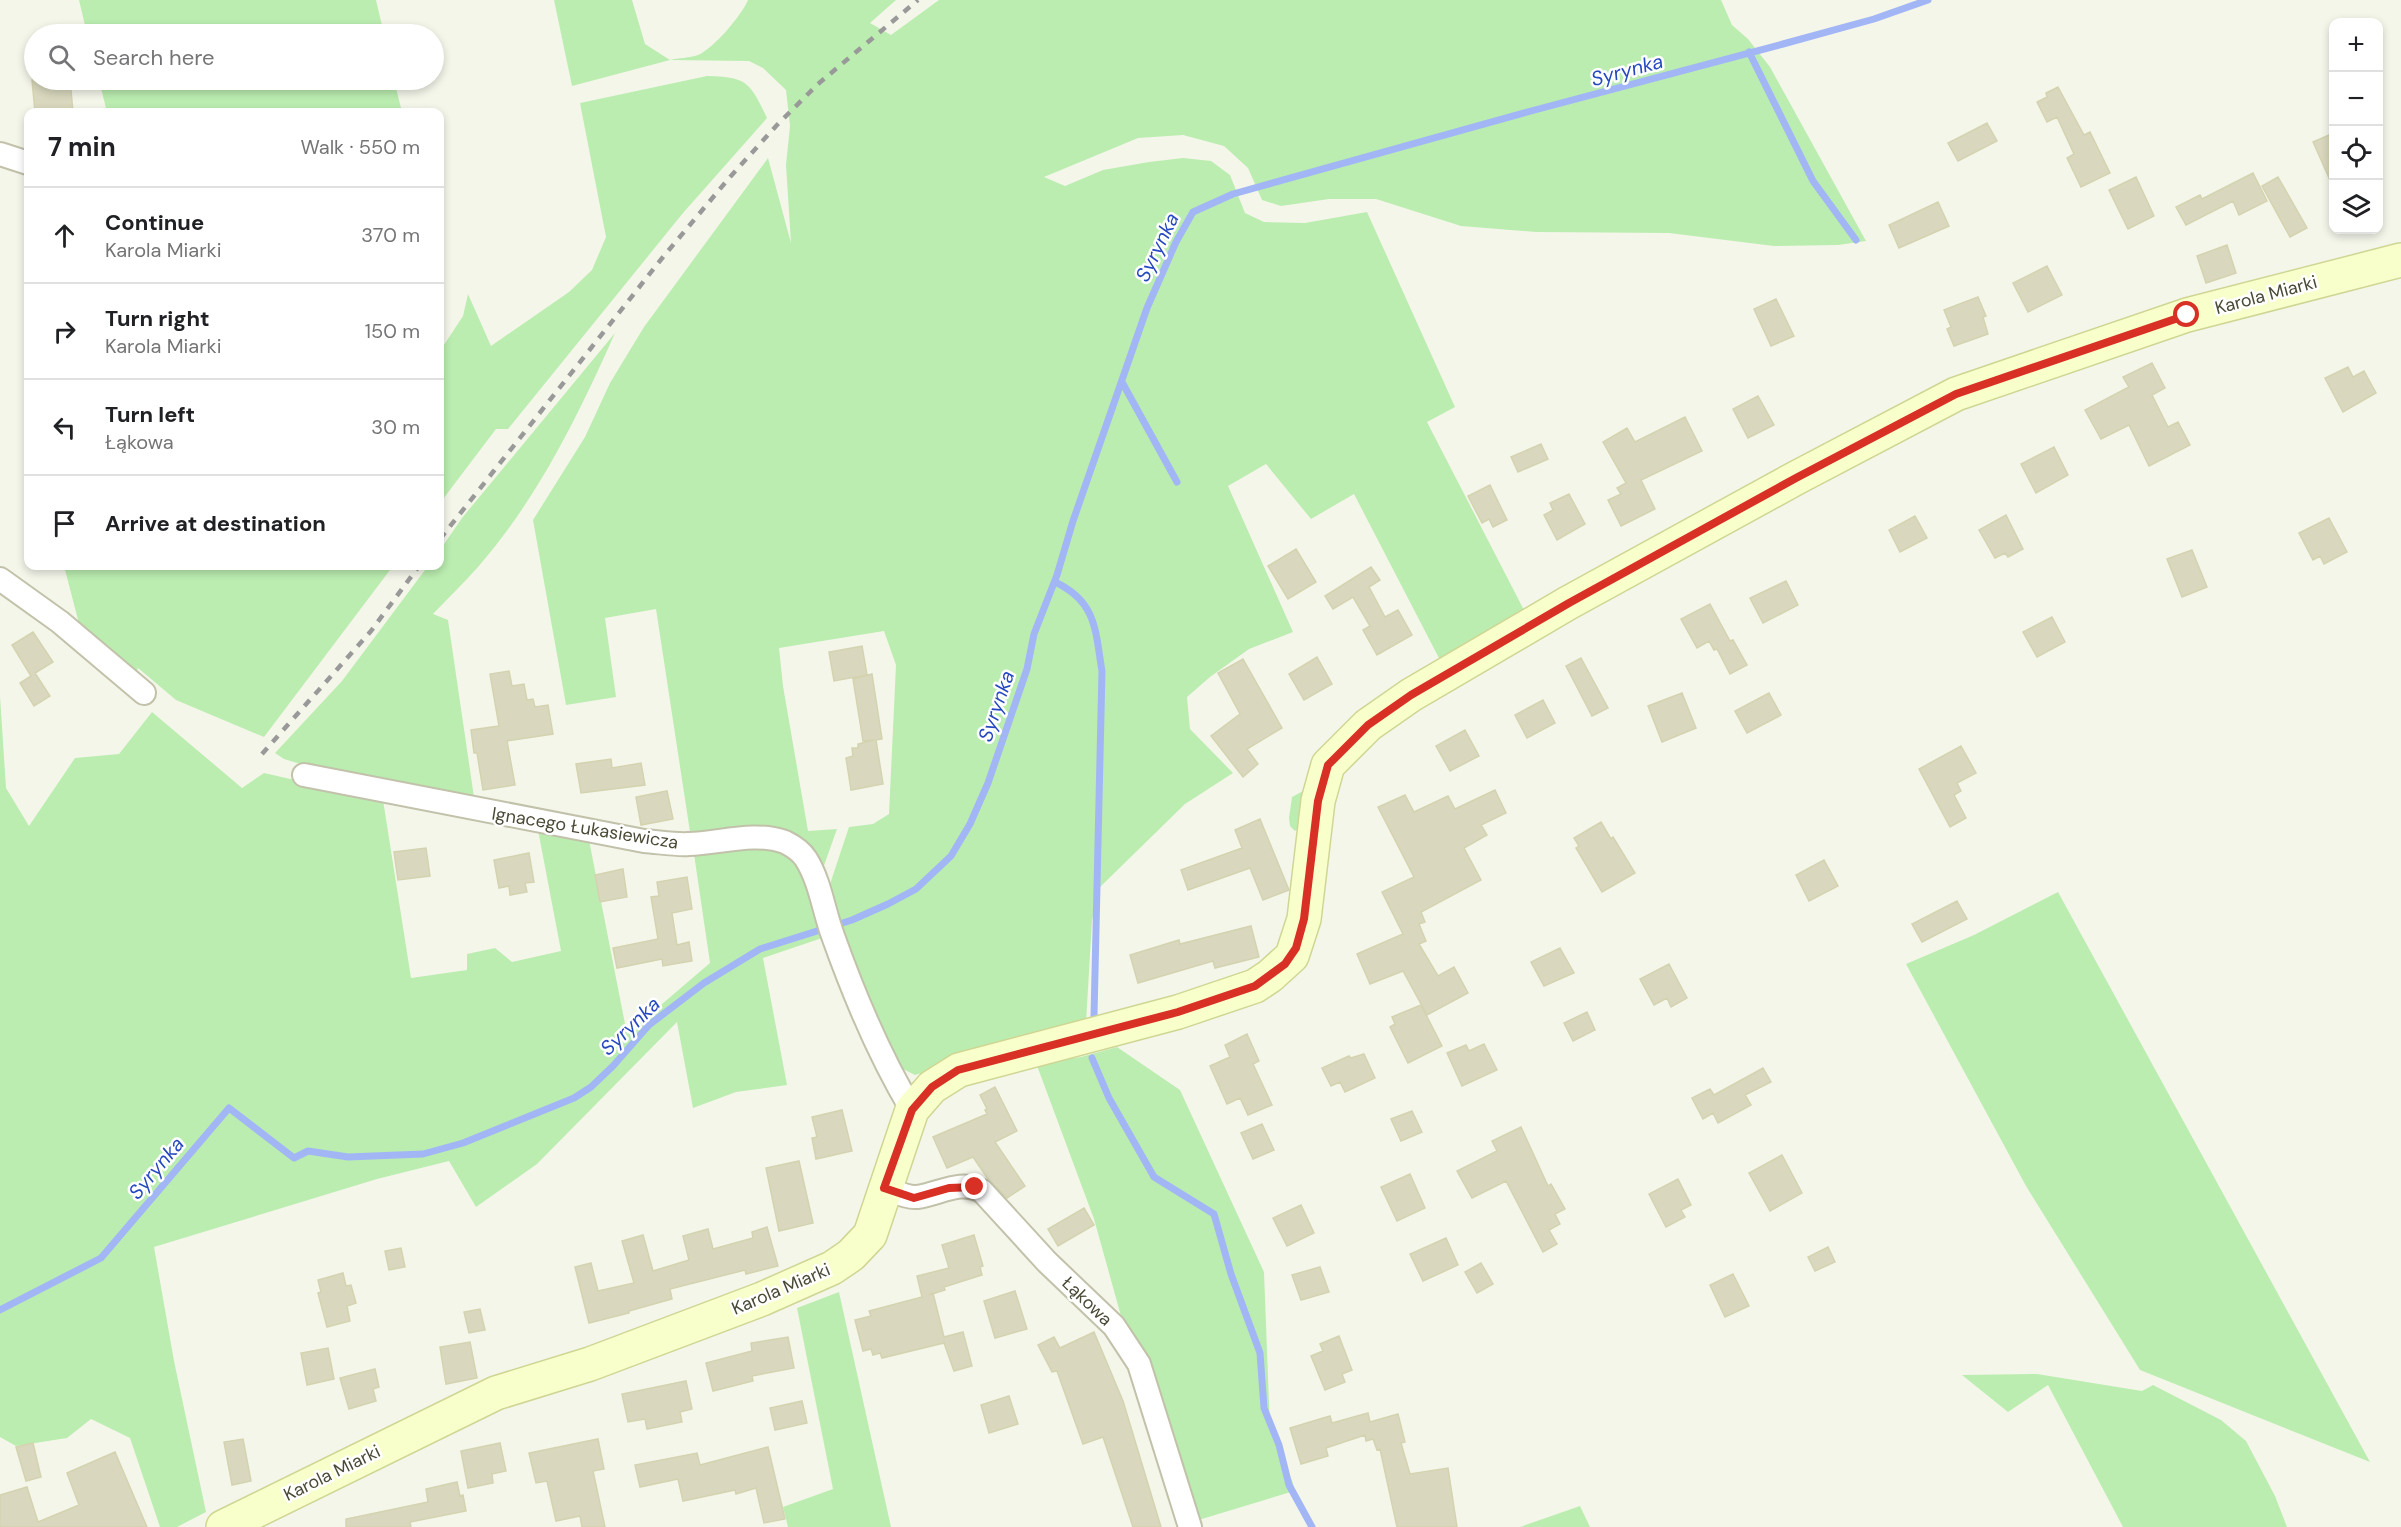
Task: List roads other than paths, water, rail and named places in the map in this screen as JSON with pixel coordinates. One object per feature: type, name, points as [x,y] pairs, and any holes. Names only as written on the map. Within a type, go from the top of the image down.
[{"type":"street","points":[[0,154],[24,162]]},
{"type":"street","name":"Karola Miarki","points":[[223,1527],[496,1393],[601,1360],[762,1299],[832,1268],[851,1256],[870,1235],[912,1110],[932,1087],[958,1070],[1178,1012],[1255,986],[1270,976],[1292,956],[1304,919],[1318,801],[1328,765],[1368,725],[1411,695],[1559,609],[1796,478],[1956,394],[2187,315],[2401,260]]},
{"type":"street","points":[[0,579],[60,622],[144,693]]},
{"type":"street","name":"Ignacego Łukasiewicza","points":[[304,775],[644,841],[688,844],[746,838],[783,842],[796,848],[806,858],[833,938],[892,1076],[912,1110]]},
{"type":"street","name":"Łąkowa","points":[[884,1188],[914,1198],[962,1186],[975,1187],[982,1191],[1047,1262],[1114,1326],[1139,1364],[1190,1527]]},
{"type":"waterway","name":"Syrynka","points":[[0,1310],[101,1258],[229,1108],[294,1158],[308,1151],[348,1157],[423,1154],[463,1143],[574,1098],[591,1087],[649,1025],[704,983],[760,949],[852,920],[916,889],[951,856],[970,824],[988,783],[1027,669],[1034,634],[1057,575],[1073,521],[1147,308],[1176,242],[1193,212],[1233,194],[1874,19],[1928,0]]},
{"type":"waterway","points":[[1749,52],[1813,181],[1856,240]]},
{"type":"waterway","points":[[1122,382],[1177,482]]},
{"type":"waterway","points":[[1055,582],[1079,599],[1092,619],[1102,671],[1094,1016]]},
{"type":"waterway","points":[[1092,1058],[1109,1098],[1154,1177],[1214,1214],[1231,1274],[1260,1353],[1264,1408],[1279,1445],[1289,1485],[1312,1527]]},
{"type":"railway","points":[[444,534],[663,257],[730,177],[818,84],[918,0]]},
{"type":"railway","points":[[262,754],[371,631],[416,570]]}]
